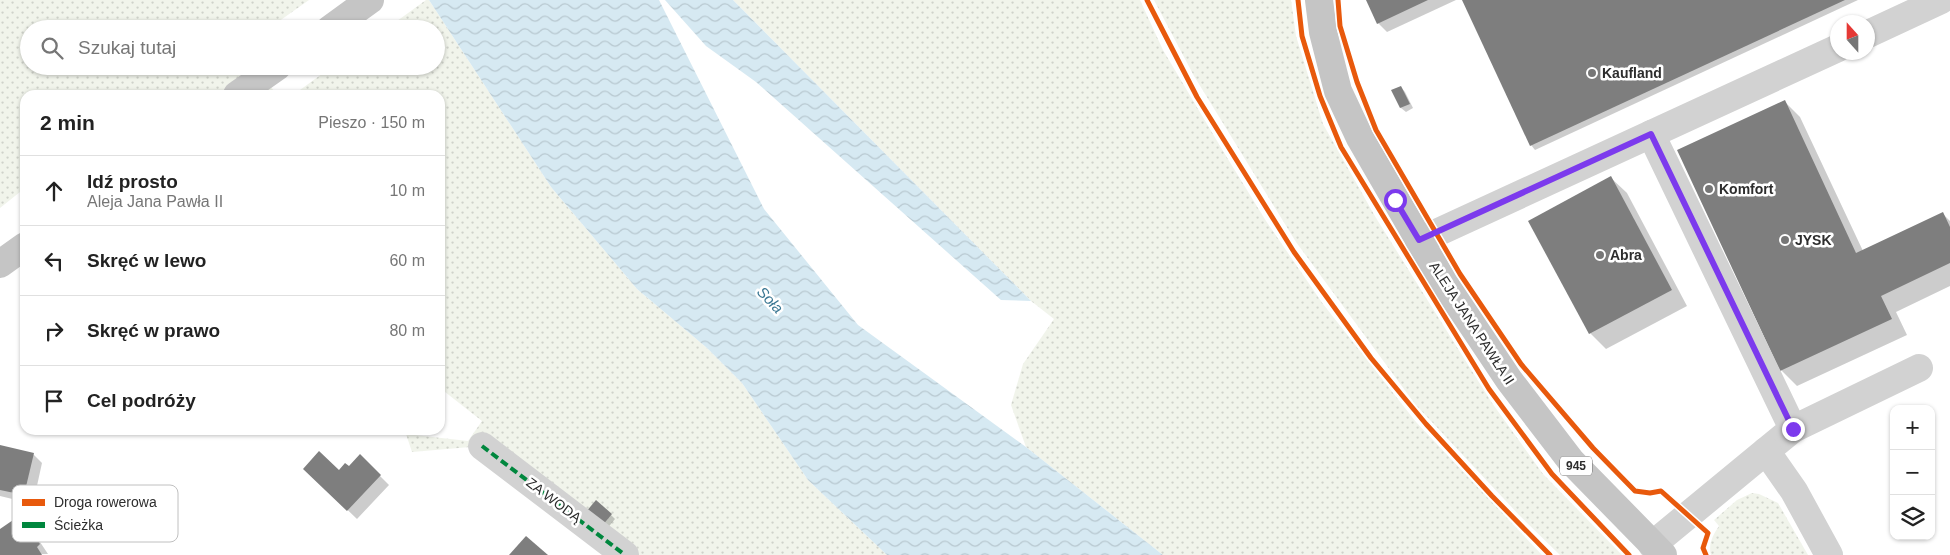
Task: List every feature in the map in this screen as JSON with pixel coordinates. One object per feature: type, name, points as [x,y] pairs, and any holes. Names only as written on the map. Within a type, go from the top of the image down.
[{"type":"main road","points":[[342,20],[370,0]]},
{"type":"main road","name":"ALEJA JANA PAWŁA II","points":[[1319,0],[1322,32],[1338,91],[1360,138],[1450,291],[1509,380],[1539,420],[1571,460],[1657,550]]},
{"type":"main road","points":[[244,90],[265,75]]},
{"type":"main road","points":[[0,264],[20,250]]},
{"type":"street","points":[[1875,31],[1941,0]]},
{"type":"street","points":[[1419,240],[1830,52]]},
{"type":"street","points":[[1651,134],[1793,429]]},
{"type":"street","points":[[1657,550],[1793,429],[1919,368]]},
{"type":"street","name":"ZA WODĄ","points":[[482,446],[624,555]]},
{"type":"street","points":[[1766,452],[1794,491],[1829,555]]},
{"type":"shaded area","points":[[0,0],[309,0],[281,20],[20,20],[20,75],[262,75],[273,90],[20,90],[20,192],[0,208]]},
{"type":"shaded area","points":[[426,0],[429,0],[442,20],[398,20]]},
{"type":"shaded area","points":[[733,0],[1140,0],[1163,50],[1223,151],[1266,221],[1323,304],[1416,422],[1542,555],[1163,555],[1026,447],[1011,405],[1023,364],[1054,319],[1031,301]]},
{"type":"shaded area","points":[[1154,0],[1291,0],[1296,36],[1323,124],[1376,218],[1492,403],[1543,474],[1622,555],[1560,555],[1519,515],[1415,404],[1296,242],[1194,76]]},
{"type":"shaded area","points":[[445,25],[551,187],[637,289],[707,348],[742,383],[808,480],[887,555],[611,555],[482,446],[412,452],[406,435],[468,441],[482,421],[445,392],[445,90],[300,90],[321,75],[445,75]]},
{"type":"shaded area","points":[[1752,493],[1759,494],[1778,503],[1808,555],[1711,555],[1710,547],[1719,526],[1714,520],[1737,500]]},
{"type":"water","name":"Soła","points":[[429,0],[659,0],[764,209],[858,325],[1026,447],[1163,555],[887,555],[808,480],[742,383],[707,348],[637,289],[551,187],[445,25],[445,20],[442,20]]},
{"type":"water","points":[[665,0],[733,0],[1031,301],[1001,300],[756,82],[706,46]]},
{"type":"building","points":[[1366,0],[1428,0],[1377,24]]},
{"type":"building","name":"Kaufland","points":[[1462,0],[1845,0],[1530,146]]},
{"type":"building","points":[[1401,86],[1410,104],[1400,108],[1391,90]]},
{"type":"building","name":"JYSK","points":[[1785,100],[1856,253],[1943,212],[1950,227],[1950,263],[1881,296],[1892,319],[1780,371],[1677,150]]},
{"type":"building","name":"Abra","points":[[1611,176],[1672,290],[1589,334],[1528,221]]},
{"type":"building","points":[[0,445],[34,453],[26,485],[12,485],[12,492],[0,490]]},
{"type":"building","points":[[319,451],[339,470],[345,463],[349,466],[360,454],[381,475],[347,511],[303,469]]},
{"type":"building","points":[[596,500],[612,514],[601,527],[585,513]]},
{"type":"building","points":[[12,521],[12,542],[39,542],[40,544],[37,547],[42,555],[0,555],[0,529]]},
{"type":"building","points":[[526,536],[548,555],[509,555]]},
{"type":"marked path","points":[[482,446],[625,555]]},
{"type":"cycle path","points":[[1147,0],[1197,97],[1294,252],[1371,358],[1426,424],[1492,496],[1550,555]]},
{"type":"cycle path","points":[[1298,0],[1302,36],[1320,96],[1341,147],[1489,389],[1552,474],[1629,555]]},
{"type":"cycle path","points":[[1338,0],[1340,26],[1357,82],[1376,130],[1460,274],[1521,364],[1593,448],[1635,491],[1650,493],[1661,491],[1708,533],[1703,548],[1706,555]]},
{"type":"place","name":"Kaufland","points":[[1592,73]]},
{"type":"place","name":"Komfort","points":[[1709,189]]},
{"type":"place","name":"JYSK","points":[[1785,240]]},
{"type":"place","name":"Abra","points":[[1600,255]]},
{"type":"route","points":[[1395,200],[1419,240],[1651,134],[1793,429]]}]
